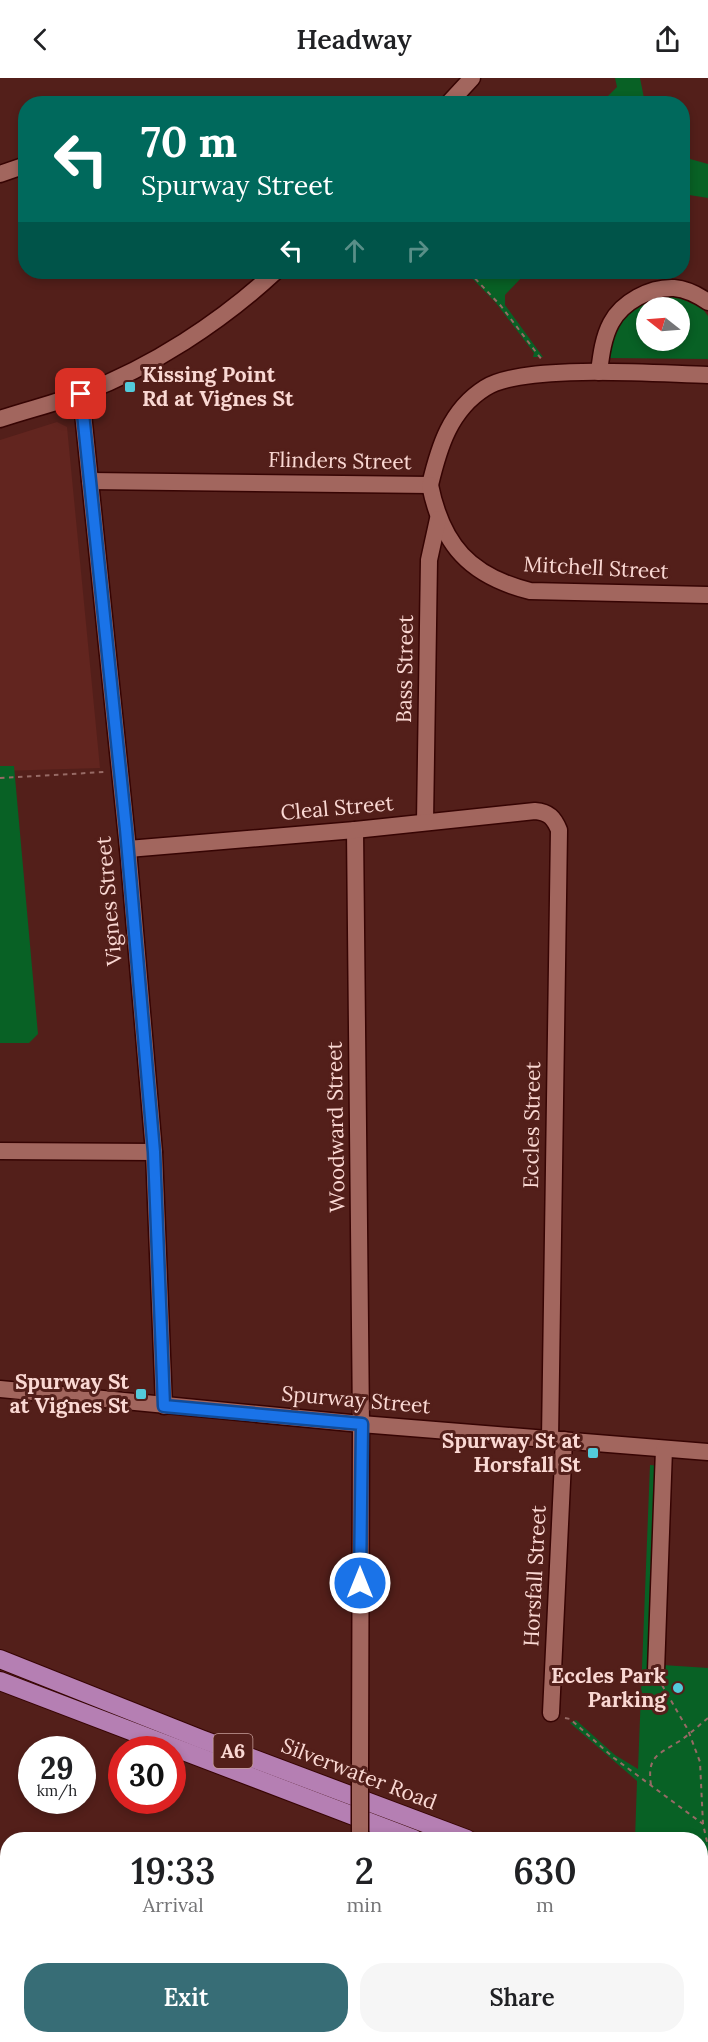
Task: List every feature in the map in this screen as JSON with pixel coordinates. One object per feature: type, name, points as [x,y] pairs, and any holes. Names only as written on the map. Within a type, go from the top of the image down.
[{"type":"highway","name":"Silverwater Road","points":[[0,1659],[449,1832]]},
{"type":"highway","name":"Silverwater Road","points":[[0,1681],[396,1832]]},
{"type":"street","points":[[455,96],[472,78]]},
{"type":"street","points":[[0,174],[18,168]]},
{"type":"street","points":[[0,419],[81,394],[145,364],[211,325],[267,279]]},
{"type":"street","points":[[599,372],[603,345],[610,324],[615,316],[630,303],[649,292],[674,288],[693,293],[708,302]]},
{"type":"street","name":"Flinders Street","points":[[90,481],[430,485],[436,456],[451,422],[471,399],[486,387],[502,380],[528,375],[599,372],[708,375]]},
{"type":"street","name":"Vignes Street","points":[[81,394],[128,849],[154,1152],[164,1406]]},
{"type":"street","name":"Mitchell Street","points":[[430,485],[438,519],[460,553],[493,580],[530,591],[708,595]]},
{"type":"street","name":"Bass Street","points":[[425,822],[429,560],[438,519]]},
{"type":"street","name":"Cleal Street","points":[[128,849],[355,830],[536,811],[550,814]]},
{"type":"street","name":"Eccles Street","points":[[550,814],[559,830],[557,1440]]},
{"type":"street","name":"Woodward Street","points":[[355,830],[362,1424],[360,1832]]},
{"type":"street","points":[[0,1150],[154,1152]]},
{"type":"street","name":"Spurway Street","points":[[0,1389],[362,1424],[708,1452]]},
{"type":"street","name":"Horsfall Street","points":[[551,1713],[557,1440]]},
{"type":"street","points":[[656,1671],[664,1449]]},
{"type":"path","points":[[476,279],[501,306],[541,358]]},
{"type":"path","points":[[0,778],[120,772]]},
{"type":"path","points":[[656,1671],[689,1734],[700,1762],[705,1832]]},
{"type":"path","points":[[551,1713],[570,1719],[614,1758],[703,1824]]},
{"type":"path","points":[[651,1785],[651,1764],[655,1756],[689,1734],[708,1718]]},
{"type":"shaded area","points":[[57,422],[67,427],[100,768],[0,771],[0,440]]},
{"type":"green space","points":[[615,78],[640,78],[644,96],[608,96],[617,87]]},
{"type":"green space","points":[[690,159],[708,164],[708,198],[690,195]]},
{"type":"green space","points":[[473,279],[520,279],[505,295],[505,305],[543,357],[533,357],[534,353],[496,303]]},
{"type":"green space","points":[[690,303],[702,308],[708,316],[708,359],[608,358],[611,337],[623,316],[636,306],[636,351],[690,351]]},
{"type":"green space","points":[[0,766],[14,766],[38,1034],[29,1043],[0,1043]]},
{"type":"green space","points":[[650,1465],[671,1467],[663,1665],[708,1668],[708,1832],[635,1832],[637,1781],[570,1723],[576,1720],[615,1755],[638,1769]]},
{"type":"place","name":"Kissing Point Rd at Vignes St","points":[[130,387]]},
{"type":"place","name":"Spurway St at Vignes St","points":[[141,1394]]},
{"type":"place","name":"Spurway St at Horsfall St","points":[[593,1453]]},
{"type":"place","name":"Eccles Park Parking","points":[[678,1688]]},
{"type":"route","points":[[81,394],[126,829],[154,1152],[164,1406],[362,1424],[360,1583]]}]
